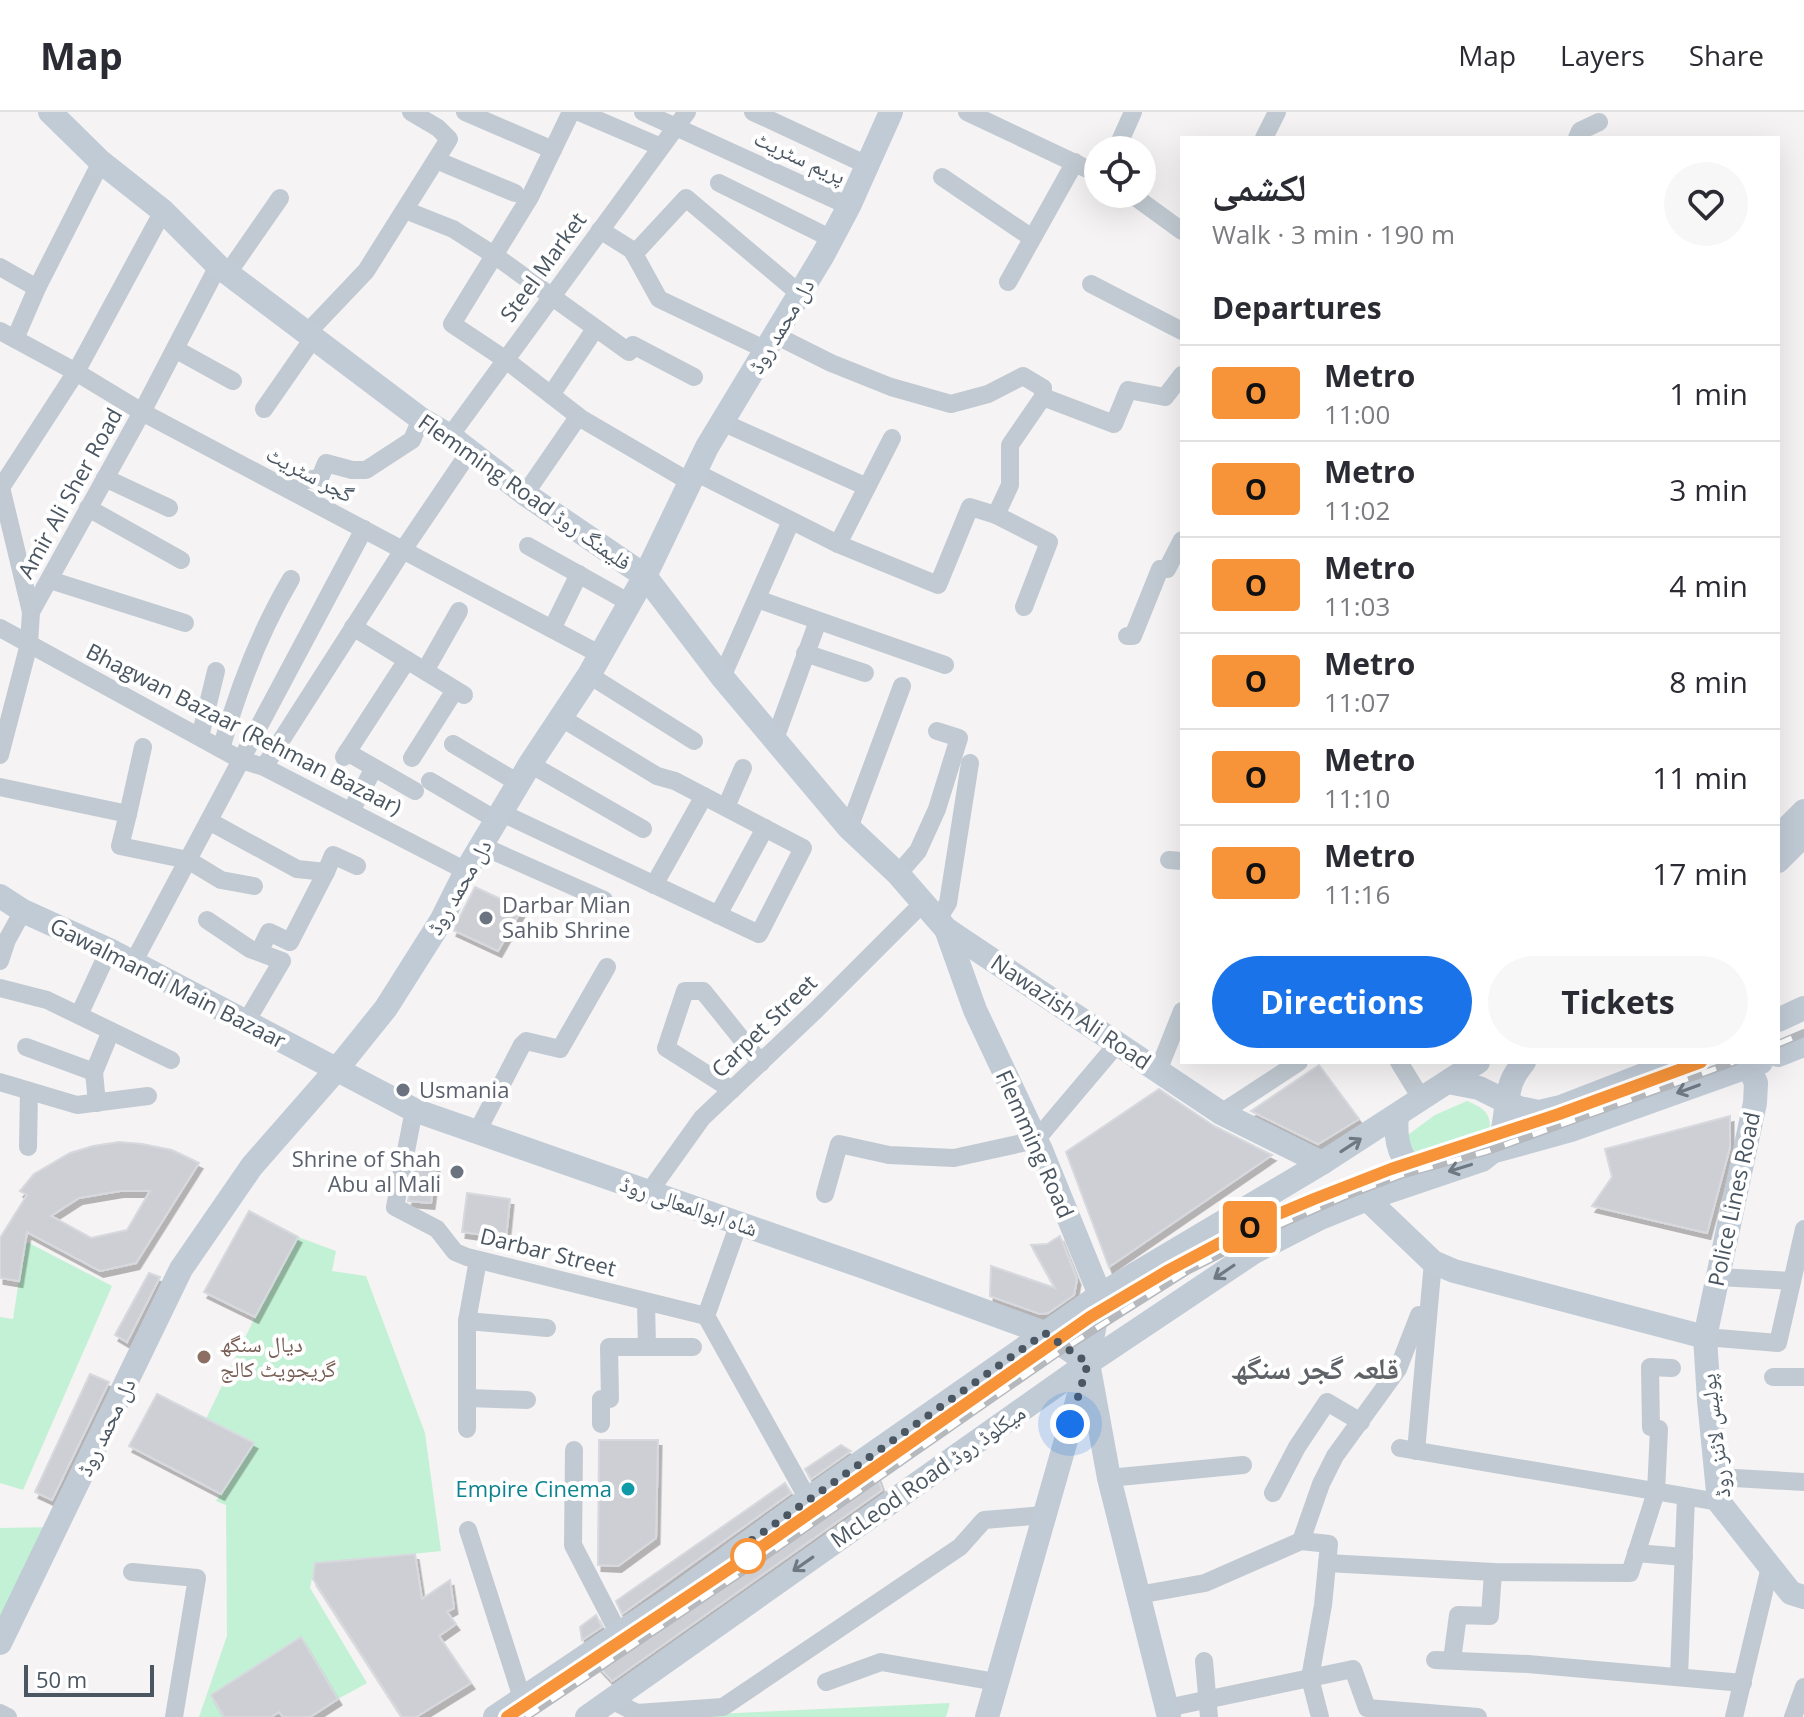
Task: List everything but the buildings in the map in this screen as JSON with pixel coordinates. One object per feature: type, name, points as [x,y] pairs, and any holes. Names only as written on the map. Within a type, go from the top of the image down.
[{"type":"street","name":"Flemming Road فلیمنگ روڈ","points":[[50,112],[101,162],[163,211],[223,269],[421,419],[450,436],[525,494],[645,576],[722,677],[849,828],[898,874],[936,917]]},
{"type":"street","points":[[264,409],[311,334],[366,271],[449,139],[411,112]]},
{"type":"street","points":[[446,136],[462,112],[553,150]]},
{"type":"street","points":[[571,112],[530,197],[452,324],[506,360],[578,417],[692,477],[838,544],[938,585],[970,507],[996,515],[1049,542],[1024,607]]},
{"type":"street","points":[[579,112],[661,147]]},
{"type":"street","name":"پریم سٹریٹ","points":[[643,112],[682,119],[849,206]]},
{"type":"street","points":[[753,112],[867,165]]},
{"type":"street","name":"دل محمد روڈ","points":[[0,1643],[181,1269],[252,1166],[386,1008],[441,921],[466,871],[595,665],[630,603],[722,422],[832,239],[891,112]]},
{"type":"street","points":[[967,112],[1084,167]]},
{"type":"street","points":[[1122,136],[1133,112]]},
{"type":"street","points":[[1265,136],[1277,112]]},
{"type":"street","name":"Steel Market","points":[[450,436],[682,119]]},
{"type":"street","points":[[1578,136],[1580,131],[1599,122]]},
{"type":"street","points":[[436,160],[515,193]]},
{"type":"street","points":[[7,335],[37,288],[101,162]]},
{"type":"street","points":[[1008,282],[1075,162]]},
{"type":"street","points":[[942,177],[1032,238]]},
{"type":"street","points":[[719,183],[832,239]]},
{"type":"street","name":"Amir Ali Sher Road","points":[[0,755],[29,644],[31,612],[175,349],[223,269],[280,198]]},
{"type":"street","points":[[634,254],[686,198],[800,294]]},
{"type":"street","points":[[1150,208],[1180,230]]},
{"type":"street","points":[[405,210],[453,229],[553,295],[629,352],[633,345],[694,377]]},
{"type":"street","points":[[31,612],[1,487],[76,372],[163,211]]},
{"type":"street","points":[[600,230],[634,254],[659,299],[891,387],[951,404],[988,394],[1023,376],[1043,388],[1043,397],[1010,445],[1010,485],[996,515]]},
{"type":"street","points":[[0,267],[37,288]]},
{"type":"street","points":[[1091,284],[1180,330]]},
{"type":"street","points":[[551,395],[595,329]]},
{"type":"street","name":"گجر سٹریٹ","points":[[7,335],[142,412],[552,629],[694,741]]},
{"type":"street","points":[[175,349],[233,381]]},
{"type":"street","points":[[1043,397],[1114,424],[1128,390],[1165,397],[1180,378]]},
{"type":"street","points":[[525,494],[578,417]]},
{"type":"street","points":[[278,484],[320,478],[326,463],[352,470],[366,470],[412,440],[421,419]]},
{"type":"street","points":[[722,422],[867,487]]},
{"type":"street","points":[[838,544],[892,438]]},
{"type":"street","points":[[264,767],[470,451]]},
{"type":"street","points":[[105,478],[169,508]]},
{"type":"street","points":[[88,508],[181,560]]},
{"type":"street","points":[[722,677],[791,521]]},
{"type":"street","points":[[133,963],[364,529]]},
{"type":"street","points":[[1127,636],[1133,636],[1160,569],[1167,569],[1180,544]]},
{"type":"street","points":[[528,546],[630,603]]},
{"type":"street","points":[[552,629],[579,574]]},
{"type":"street","points":[[221,749],[232,708],[256,644],[291,579]]},
{"type":"street","points":[[50,580],[185,623]]},
{"type":"street","points":[[757,599],[945,665]]},
{"type":"street","points":[[425,671],[459,611]]},
{"type":"street","points":[[775,739],[818,621]]},
{"type":"street","points":[[353,627],[460,692],[412,758]]},
{"type":"street","name":"Bhagwan Bazaar (Rehman Bazaar)","points":[[0,628],[241,760],[264,767],[466,871]]},
{"type":"street","points":[[805,653],[865,673]]},
{"type":"street","points":[[407,660],[346,755],[500,817],[759,934],[803,848],[675,781],[657,776],[560,717]]},
{"type":"street","points":[[200,737],[216,671]]},
{"type":"street","points":[[849,828],[902,686]]},
{"type":"street","points":[[898,874],[918,851],[937,809],[959,738],[937,731]]},
{"type":"street","points":[[453,744],[643,829]]},
{"type":"street","points":[[143,747],[120,846],[188,860],[221,880],[254,886]]},
{"type":"street","points":[[936,917],[948,903],[970,763]]},
{"type":"street","points":[[351,811],[374,768]]},
{"type":"street","points":[[726,807],[743,768]]},
{"type":"street","points":[[0,787],[128,814]]},
{"type":"street","points":[[654,885],[704,796]]},
{"type":"street","points":[[209,821],[297,869],[326,872]]},
{"type":"street","points":[[1780,855],[1791,825]]},
{"type":"street","points":[[718,915],[765,828]]},
{"type":"street","points":[[482,846],[604,900]]},
{"type":"street","points":[[259,952],[269,932],[290,942],[333,855],[357,866]]},
{"type":"street","name":"Gawalmandi Main Bazaar","points":[[0,896],[23,911],[109,950],[337,1069]]},
{"type":"street","points":[[0,961],[7,940],[23,911]]},
{"type":"street","name":"Nawazish Ali Road","points":[[936,917],[1221,1113],[1322,1163]]},
{"type":"street","name":"Carpet Street","points":[[649,1192],[702,1118],[761,1063],[936,917]]},
{"type":"street","name":"Flemming Road","points":[[936,917],[975,1010],[1036,1140],[1100,1295]]},
{"type":"street","points":[[207,920],[259,952],[282,961],[246,1022]]},
{"type":"street","points":[[79,1015],[109,950]]},
{"type":"street","points":[[477,1132],[522,1045],[532,1040],[560,1049],[607,967]]},
{"type":"street","points":[[0,988],[47,1000],[171,1060]]},
{"type":"street","points":[[732,1090],[666,1048],[685,991],[703,991],[761,1063]]},
{"type":"street","points":[[1780,1019],[1804,1008]]},
{"type":"street","points":[[1158,1071],[1180,1016]]},
{"type":"street","points":[[97,1103],[94,1072],[111,1031]]},
{"type":"street","points":[[825,1194],[839,1144],[889,1155],[954,1158],[1036,1140],[1118,1043]]},
{"type":"street","points":[[1780,1054],[1804,1045]]},
{"type":"street","points":[[26,1047],[94,1072]]},
{"type":"street","points":[[1221,1113],[1296,1064]]},
{"type":"street","points":[[1400,1064],[1421,1098]]},
{"type":"street","points":[[495,1717],[619,1634],[1100,1295],[1322,1163],[1475,1064]]},
{"type":"street","points":[[1495,1151],[1504,1129],[1513,1078],[1523,1064]]},
{"type":"street","points":[[1448,1082],[1479,1088],[1530,1111],[1549,1110],[1672,1064]]},
{"type":"street","name":"McLeod Road میکلوڈ روڈ","points":[[587,1717],[1088,1363],[1254,1252],[1320,1218],[1367,1199],[1482,1160],[1495,1151],[1571,1130],[1753,1064]]},
{"type":"street","name":"Police Lines Road","points":[[1705,1337],[1755,1103],[1753,1064]]},
{"type":"street","name":"شاہ ابوالمعالی روڈ","points":[[337,1069],[414,1110],[1045,1333],[1088,1363]]},
{"type":"street","points":[[0,1082],[77,1105],[148,1096]]},
{"type":"street","points":[[28,1147],[29,1091]]},
{"type":"street","name":"Darbar Street","points":[[414,1110],[395,1207],[437,1229],[455,1252],[706,1316]]},
{"type":"street","points":[[1397,1115],[1395,1134],[1399,1151],[1407,1168],[1421,1180]]},
{"type":"street","points":[[1367,1199],[1433,1262],[1479,1279],[1705,1337],[1778,1343],[1804,1229]]},
{"type":"street","points":[[739,1223],[706,1316],[808,1499]]},
{"type":"street","points":[[467,1429],[467,1321],[478,1260]]},
{"type":"street","points":[[1433,1262],[1408,1450],[1719,1502]]},
{"type":"street","points":[[1718,1277],[1792,1281]]},
{"type":"street","points":[[987,1717],[1088,1363],[1100,1295]]},
{"type":"street","points":[[646,1302],[647,1347]]},
{"type":"street","points":[[1301,1541],[1321,1484],[1335,1456],[1398,1369],[1419,1315],[1428,1317]]},
{"type":"street","points":[[467,1321],[547,1328]]},
{"type":"street","name":"پولیس لائنز روڈ","points":[[1705,1337],[1719,1502],[1791,1593],[1804,1597]]},
{"type":"street","points":[[601,1424],[601,1399],[610,1399],[609,1347],[693,1347]]},
{"type":"street","points":[[1088,1363],[1109,1478],[1168,1713],[1208,1709],[1310,1678],[1353,1669],[1367,1708],[1478,1717]]},
{"type":"street","points":[[1327,1563],[1493,1572],[1630,1573],[1656,1492],[1659,1429],[1651,1427],[1650,1367],[1672,1368]]},
{"type":"street","points":[[1773,1377],[1804,1377]]},
{"type":"street","points":[[468,1398],[527,1400]]},
{"type":"street","points":[[1273,1493],[1297,1447],[1327,1402],[1361,1422]]},
{"type":"street","points":[[574,1450],[573,1545],[619,1634]]},
{"type":"street","points":[[1109,1478],[1243,1465]]},
{"type":"street","points":[[1717,1477],[1804,1482]]},
{"type":"street","points":[[1679,1677],[1686,1497]]},
{"type":"street","points":[[611,1700],[637,1713],[723,1707],[960,1547],[984,1520],[1045,1515]]},
{"type":"street","points":[[468,1530],[522,1698]]},
{"type":"street","points":[[1138,1595],[1205,1583],[1301,1541],[1329,1544],[1310,1678],[1320,1717]]},
{"type":"street","points":[[1636,1553],[1684,1557]]},
{"type":"street","points":[[1734,1717],[1770,1567]]},
{"type":"street","points":[[132,1572],[197,1578],[174,1717]]},
{"type":"street","points":[[1493,1572],[1490,1616],[1458,1615],[1444,1660],[1528,1664],[1743,1683]]},
{"type":"street","points":[[1204,1661],[1208,1709]]},
{"type":"street","points":[[826,1682],[881,1662],[996,1682]]},
{"type":"street","points":[[1793,1717],[1804,1687]]},
{"type":"street","points":[[0,1713],[8,1717]]},
{"type":"green space","points":[[1467,1101],[1485,1112],[1490,1131],[1455,1152],[1414,1160],[1401,1140],[1435,1115]]},
{"type":"green space","points":[[298,1237],[336,1251],[332,1271],[366,1276],[425,1433],[441,1551],[315,1564],[310,1588],[367,1683],[338,1699],[300,1637],[211,1695],[224,1717],[199,1717],[227,1636],[226,1505],[216,1501],[253,1443],[206,1419]]},
{"type":"green space","points":[[25,1241],[112,1286],[23,1490],[0,1483],[0,1317],[13,1319]]},
{"type":"green space","points":[[57,1527],[0,1643],[0,1528]]},
{"type":"green space","points":[[950,1703],[946,1717],[650,1717]]},
{"type":"railway","points":[[1780,1043],[1804,1033]]},
{"type":"railway","points":[[526,1717],[754,1564],[1059,1352],[1187,1271],[1343,1197],[1401,1175],[1488,1151],[1728,1064]]},
{"type":"railway","points":[[1453,1149],[1521,1127]]},
{"type":"railway","points":[[1055,1342],[1125,1296]]},
{"type":"railway","points":[[507,1717],[533,1699]]},
{"type":"metro line","name":"O","points":[[507,1717],[750,1555],[1090,1317],[1169,1270],[1259,1222],[1314,1199],[1391,1169],[1559,1114],[1696,1064]]},
{"type":"place","name":"Darbar Mian Sahib Shrine","points":[[486,918]]},
{"type":"place","name":"Usmania","points":[[403,1090]]},
{"type":"place","name":"Shrine of Shah Abu al Mali","points":[[457,1172]]},
{"type":"place","name":"دیال سنگھ گریجویٹ کالج","points":[[204,1357]]},
{"type":"place","name":"Empire Cinema","points":[[628,1489]]},
{"type":"district","name":"قلعہ گجر سنگھ","points":[[1315,1369]]},
{"type":"route","points":[[748,1556],[738,1550],[1045,1333],[1088,1363],[1070,1424]]}]
